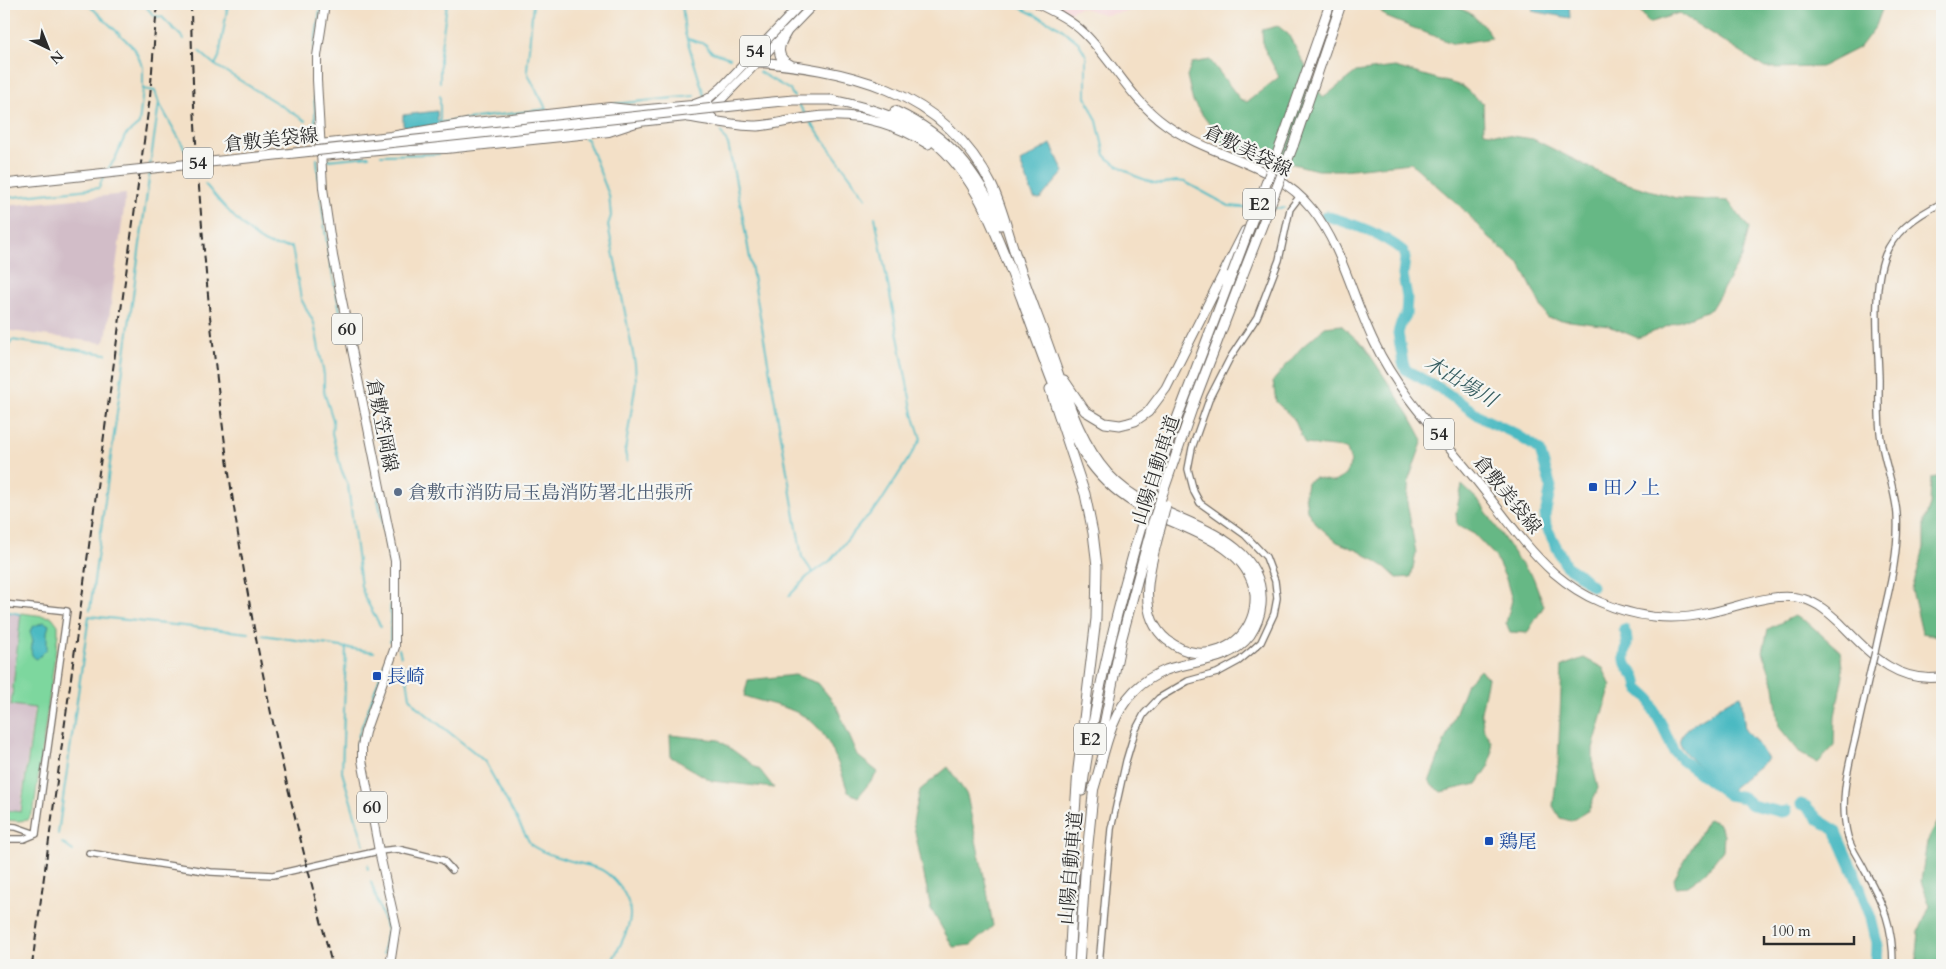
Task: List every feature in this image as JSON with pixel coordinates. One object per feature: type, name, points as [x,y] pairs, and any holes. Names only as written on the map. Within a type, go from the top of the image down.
[{"type":"highway","name":"山陽自動車道","points":[[1069,965],[1073,879],[1081,797],[1092,728],[1110,638],[1150,497],[1176,420],[1229,273],[1253,220],[1330,4]]},
{"type":"highway","name":"山陽自動車道","points":[[1079,965],[1093,791],[1102,730],[1121,641],[1195,400],[1293,146],[1341,4]]},
{"type":"highway","points":[[786,33],[778,47],[779,56],[784,62],[793,66]]},
{"type":"highway","points":[[746,61],[793,66],[851,77],[885,88],[916,102],[941,120],[964,143],[990,183],[999,204],[1047,357],[1080,445],[1093,465],[1125,497],[1142,508],[1192,530],[1222,546],[1237,558],[1248,573],[1254,590],[1255,608],[1245,632],[1231,645],[1206,654],[1188,651],[1164,638],[1154,624],[1148,604],[1148,586],[1157,524]]},
{"type":"highway","points":[[708,98],[705,106],[706,112],[716,122]]},
{"type":"highway","points":[[392,143],[793,100],[869,103],[895,111],[928,129],[966,163],[982,186],[1015,254]]},
{"type":"highway","points":[[831,100],[868,108],[903,122],[934,142],[956,165],[971,184],[990,220],[1047,357],[1091,452],[1105,470],[1136,497],[1171,515],[1204,528],[1234,547],[1252,568],[1257,577],[1261,595],[1260,611],[1256,625],[1247,638],[1236,649],[1216,658],[1164,670],[1149,679],[1130,696],[1120,710],[1110,730],[1093,791]]},
{"type":"highway","name":"54","points":[[392,143],[463,128],[637,110]]},
{"type":"highway","points":[[688,117],[756,126],[819,116],[850,116],[888,124],[921,140],[956,165]]},
{"type":"highway","name":"54","points":[[392,143],[463,142],[639,122]]},
{"type":"highway","name":"倉敷美袋線","points":[[4,184],[392,143]]},
{"type":"highway","points":[[1047,357],[1075,398],[1092,417],[1112,425],[1135,421],[1148,412],[1166,388],[1229,273]]},
{"type":"highway","points":[[1047,357],[1054,405],[1085,494],[1093,533],[1096,566],[1096,619],[1078,769],[1073,842],[1073,879]]},
{"type":"main road","name":"倉敷笠岡線","points":[[325,4],[317,56],[320,144],[327,221],[395,561],[395,647],[365,732],[362,746],[362,760],[379,851],[396,926],[390,965]]},
{"type":"main road","name":"54","points":[[637,110],[692,104],[708,98],[801,4]]},
{"type":"main road","name":"54","points":[[639,122],[688,117],[706,112],[719,102],[814,4]]},
{"type":"main road","name":"倉敷美袋線","points":[[1038,4],[1060,14],[1084,33],[1143,105],[1168,127],[1199,144],[1261,170],[1290,187],[1310,206],[1327,232],[1368,330],[1391,373],[1525,541],[1567,584],[1597,601],[1616,608],[1632,613],[1661,617],[1679,618],[1700,615],[1776,597],[1802,598],[1828,612],[1878,661],[1889,668],[1915,676],[1942,677]]},
{"type":"main road","points":[[320,144],[391,136],[466,123],[610,107],[637,110]]},
{"type":"main road","points":[[321,156],[390,150],[446,149],[609,132],[639,122]]},
{"type":"street","points":[[1099,965],[1110,829],[1128,753],[1139,723],[1158,698],[1188,681],[1217,673],[1239,662],[1261,642],[1269,629],[1274,614],[1277,598],[1275,581],[1266,557],[1245,535],[1200,503],[1194,492],[1188,468],[1192,448],[1210,397],[1230,358],[1257,317],[1279,260],[1290,209],[1300,196]]},
{"type":"street","points":[[1893,965],[1893,944],[1890,927],[1876,891],[1848,839],[1844,811],[1844,791],[1896,546],[1897,513],[1881,439],[1878,312],[1880,270],[1886,254],[1906,226],[1942,203]]},
{"type":"street","points":[[4,604],[67,612],[36,834]]},
{"type":"street","points":[[4,826],[16,827],[36,834]]},
{"type":"street","points":[[4,839],[24,838],[36,834]]},
{"type":"street","points":[[89,853],[210,872],[273,875],[379,851],[398,849],[443,860],[452,870]]},
{"type":"shaded area","points":[[1055,4],[1157,4],[1136,10],[1105,15],[1080,7],[1070,12]]},
{"type":"shaded area","points":[[126,194],[106,339],[103,343],[4,330],[4,206]]},
{"type":"shaded area","points":[[4,612],[21,614],[10,705],[34,708],[20,812],[4,810]]},
{"type":"green space","points":[[1375,4],[1450,4],[1470,13],[1486,28],[1492,38],[1454,44],[1386,17]]},
{"type":"green space","points":[[1635,4],[1884,4],[1876,26],[1860,47],[1821,67],[1765,68],[1679,13],[1649,23]]},
{"type":"green space","points":[[1278,26],[1288,34],[1323,98],[1356,72],[1395,67],[1462,86],[1483,104],[1484,132],[1533,139],[1615,180],[1676,198],[1728,201],[1749,228],[1742,257],[1711,309],[1638,338],[1609,326],[1547,318],[1520,264],[1488,237],[1461,207],[1411,163],[1342,170],[1317,170],[1226,147],[1193,102],[1187,76],[1192,63],[1210,60],[1240,99],[1247,102],[1279,77],[1263,46],[1262,30]]},
{"type":"green space","points":[[1341,325],[1364,346],[1410,416],[1423,440],[1409,479],[1407,502],[1416,553],[1411,577],[1397,578],[1385,567],[1359,551],[1337,542],[1315,523],[1307,510],[1305,494],[1307,482],[1315,478],[1334,482],[1346,475],[1351,462],[1347,450],[1343,448],[1305,444],[1294,419],[1276,402],[1273,381],[1301,348],[1325,327]]},
{"type":"green space","points":[[1942,476],[1942,637],[1922,633],[1912,590],[1924,548],[1924,521],[1930,505],[1931,478]]},
{"type":"green space","points":[[1462,485],[1480,502],[1518,560],[1533,577],[1544,606],[1527,633],[1510,632],[1506,623],[1512,600],[1506,579],[1495,556],[1474,534],[1457,525],[1456,513]]},
{"type":"green space","points":[[21,613],[52,617],[58,625],[58,634],[34,808],[28,820],[18,821],[4,820],[4,810],[21,812],[35,708],[11,705]]},
{"type":"green space","points":[[1794,616],[1807,622],[1840,651],[1843,675],[1835,716],[1834,746],[1818,763],[1801,754],[1779,727],[1774,686],[1763,652],[1768,629]]},
{"type":"green space","points":[[1584,658],[1603,668],[1611,686],[1593,748],[1593,767],[1598,788],[1589,810],[1571,821],[1560,818],[1553,806],[1558,765],[1562,666]]},
{"type":"green space","points":[[1480,670],[1488,678],[1481,712],[1484,730],[1491,741],[1492,754],[1488,768],[1477,784],[1441,792],[1429,782],[1467,683]]},
{"type":"green space","points":[[795,675],[818,683],[836,705],[858,756],[878,772],[858,797],[848,792],[831,748],[825,737],[810,720],[787,709],[744,696],[748,680]]},
{"type":"green space","points":[[670,735],[719,740],[760,770],[774,788],[712,781],[671,757]]},
{"type":"green space","points":[[948,767],[967,795],[993,926],[971,945],[953,947],[931,909],[913,822],[920,790]]},
{"type":"green space","points":[[1942,814],[1942,965],[1916,965],[1919,931],[1930,906],[1921,881],[1927,842]]},
{"type":"green space","points":[[1708,819],[1718,823],[1724,835],[1723,850],[1706,872],[1687,886],[1676,887],[1674,879]]},
{"type":"water","points":[[1534,4],[1569,4],[1570,18],[1532,11]]},
{"type":"water","points":[[437,111],[438,125],[410,129],[403,125],[403,115]]},
{"type":"water","points":[[1051,144],[1064,172],[1040,199],[1034,198],[1020,162]]},
{"type":"water","points":[[44,622],[49,625],[47,649],[37,659],[32,654],[33,641],[30,632],[32,627]]},
{"type":"water","points":[[1741,696],[1745,730],[1768,759],[1731,790],[1684,752],[1680,745],[1680,739],[1684,732],[1693,724],[1726,702]]},
{"type":"waterway","points":[[88,4],[134,48],[143,67],[143,89],[139,124],[125,136],[115,159],[108,169]]},
{"type":"waterway","points":[[144,4],[154,16],[162,17],[184,39]]},
{"type":"waterway","points":[[215,65],[219,57],[228,4]]},
{"type":"waterway","points":[[316,141],[313,55],[321,4]]},
{"type":"waterway","points":[[440,82],[440,54],[447,4]]},
{"type":"waterway","points":[[533,4],[527,70],[546,109]]},
{"type":"waterway","points":[[682,4],[685,33],[704,95]]},
{"type":"waterway","name":"木出場川","points":[[1015,5],[1059,27],[1078,42],[1086,55],[1086,97],[1097,121],[1105,155],[1111,161],[1135,176],[1154,183],[1185,182],[1229,206],[1254,208]]},
{"type":"waterway","points":[[688,39],[705,44],[712,52],[730,58]]},
{"type":"waterway","points":[[200,52],[215,65],[306,121]]},
{"type":"waterway","points":[[759,72],[790,90],[794,97]]},
{"type":"waterway","points":[[143,89],[155,91],[159,103],[186,151]]},
{"type":"waterway","points":[[440,96],[440,123]]},
{"type":"waterway","points":[[614,104],[694,96]]},
{"type":"waterway","points":[[150,166],[159,103]]},
{"type":"waterway","points":[[798,103],[806,116]]},
{"type":"waterway","points":[[437,123],[546,109],[547,111]]},
{"type":"waterway","points":[[810,122],[866,198]]},
{"type":"waterway","points":[[721,132],[728,144],[741,207],[802,557],[813,573]]},
{"type":"waterway","points":[[584,138],[587,139],[609,195],[611,216],[608,225],[635,364],[636,382],[625,451],[627,462]]},
{"type":"waterway","points":[[381,155],[439,154]]},
{"type":"waterway","points":[[327,160],[369,156]]},
{"type":"waterway","points":[[317,159],[319,182]]},
{"type":"waterway","points":[[90,610],[150,171]]},
{"type":"waterway","points":[[4,198],[99,188],[103,177]]},
{"type":"waterway","points":[[205,184],[252,234],[274,246],[292,247],[301,299],[314,323],[324,375],[324,392],[333,420],[332,433],[341,469],[348,485],[361,586],[365,598],[381,627]]},
{"type":"waterway","points":[[321,199],[331,266],[345,332]]},
{"type":"waterway","name":"木出場川","points":[[1271,208],[1284,208]]},
{"type":"waterway","name":"木出場川","points":[[1326,216],[1376,234],[1403,251],[1405,258],[1403,275],[1407,297],[1406,315],[1398,333],[1406,370],[1441,389],[1484,419],[1512,432],[1540,451],[1551,487],[1545,515],[1546,526],[1566,566],[1592,586]]},
{"type":"waterway","points":[[789,596],[807,577],[830,561],[862,522],[879,505],[921,439],[913,414],[875,217]]},
{"type":"waterway","points":[[4,352],[12,340],[106,354]]},
{"type":"waterway","points":[[377,493],[391,568],[390,641]]},
{"type":"waterway","points":[[4,611],[20,614]]},
{"type":"waterway","points":[[89,616],[249,633]]},
{"type":"waterway","points":[[58,834],[89,616]]},
{"type":"waterway","name":"木出場川","points":[[1624,629],[1627,640],[1626,664],[1635,676],[1638,688],[1650,699],[1673,750],[1682,760],[1729,795],[1744,798],[1752,805],[1781,812],[1787,811]]},
{"type":"waterway","points":[[263,635],[374,652]]},
{"type":"waterway","points":[[346,649],[342,772],[364,845]]},
{"type":"waterway","points":[[399,649],[401,656]]},
{"type":"waterway","points":[[361,776],[356,753],[359,734],[386,660]]},
{"type":"waterway","points":[[405,666],[410,697],[416,706],[485,762],[531,845],[555,856],[600,869],[620,887],[630,908],[630,917],[625,936],[610,965]]},
{"type":"waterway","name":"木出場川","points":[[1801,804],[1806,806],[1819,820],[1835,830],[1858,882],[1871,918],[1877,943],[1876,965]]},
{"type":"waterway","points":[[62,843],[73,851]]},
{"type":"waterway","points":[[367,865],[368,869]]},
{"type":"waterway","points":[[371,882],[387,930],[383,954]]},
{"type":"railway","points":[[32,965],[150,97],[157,4]]},
{"type":"railway","points":[[191,4],[195,121],[203,238],[215,362],[233,501],[256,639],[272,720],[332,965]]},
{"type":"place","name":"田ノ上","points":[[1593,487]]},
{"type":"place","name":"倉敷市消防局玉島消防署北出張所","points":[[398,492]]},
{"type":"place","name":"長崎","points":[[377,676]]},
{"type":"place","name":"鶏尾","points":[[1489,841]]}]
